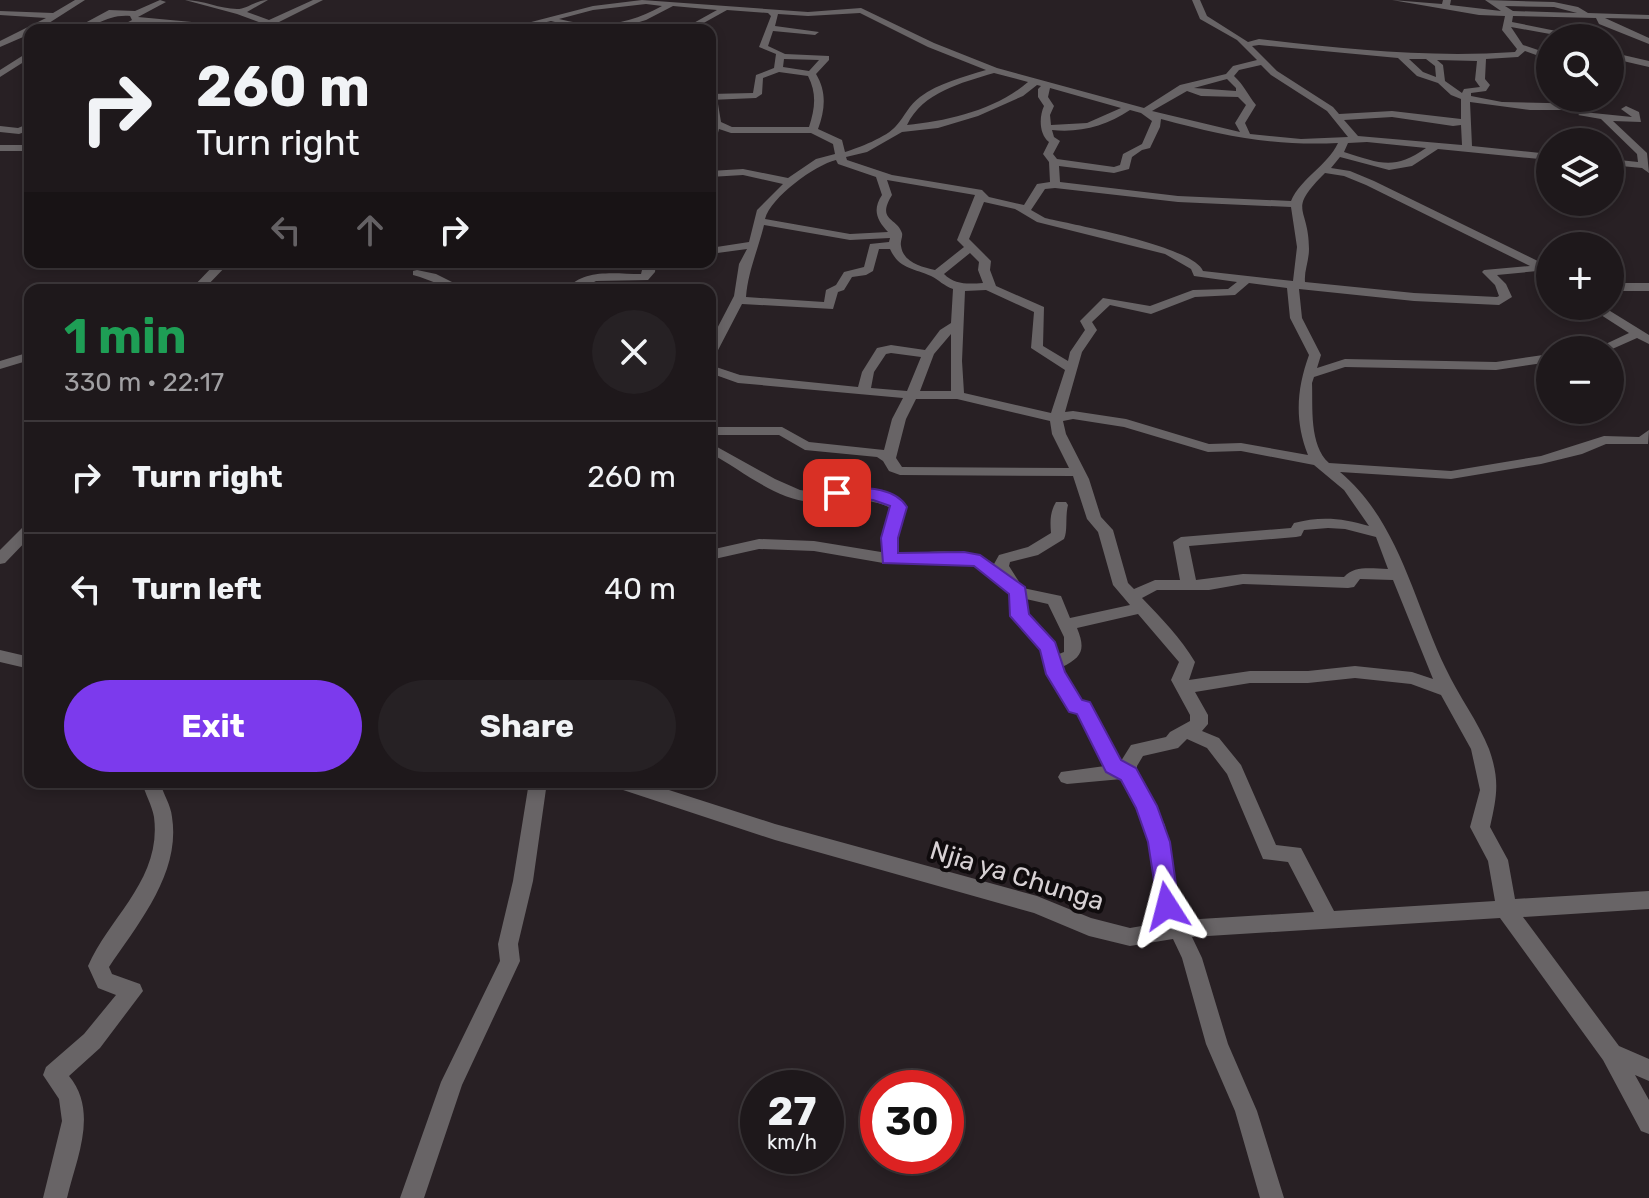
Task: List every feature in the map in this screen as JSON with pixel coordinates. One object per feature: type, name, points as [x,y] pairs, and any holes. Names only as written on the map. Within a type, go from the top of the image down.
[{"type":"street","points":[[41,24],[81,0]]},
{"type":"street","points":[[189,0],[240,12],[271,24]]},
{"type":"street","points":[[240,12],[264,0]]},
{"type":"street","points":[[283,24],[319,0]]},
{"type":"street","points":[[696,24],[726,8],[733,0]]},
{"type":"street","points":[[843,0],[851,9]]},
{"type":"street","points":[[1196,0],[1203,17],[1249,44],[1261,62],[1339,117],[1347,144],[1394,169],[1406,166],[1434,147]]},
{"type":"street","points":[[1396,0],[1446,4],[1461,12],[1599,14],[1611,8]]},
{"type":"street","points":[[126,24],[162,2]]},
{"type":"street","points":[[590,24],[631,2]]},
{"type":"street","points":[[534,24],[593,8],[631,2],[808,14],[861,10],[931,45],[994,70],[1126,109],[1247,137],[1347,144],[1398,128],[1415,118]]},
{"type":"street","points":[[1492,2],[1510,13]]},
{"type":"street","points":[[1492,2],[1571,4],[1585,14]]},
{"type":"street","points":[[632,24],[673,3]]},
{"type":"street","points":[[851,9],[863,4]]},
{"type":"street","points":[[1592,4],[1649,17]]},
{"type":"street","points":[[213,14],[223,8]]},
{"type":"street","points":[[88,24],[112,12],[192,24],[202,19]]},
{"type":"street","points":[[771,12],[775,16],[763,47],[777,49],[781,56],[778,69]]},
{"type":"street","points":[[0,13],[54,16]]},
{"type":"street","points":[[1510,13],[1508,34],[1520,47],[1536,52]]},
{"type":"street","points":[[799,29],[808,14]]},
{"type":"street","points":[[1599,14],[1602,22],[1649,41]]},
{"type":"street","points":[[554,20],[568,24]]},
{"type":"street","points":[[1507,24],[1536,29]]},
{"type":"street","points":[[769,28],[815,32]]},
{"type":"street","points":[[0,44],[24,33]]},
{"type":"street","points":[[1249,44],[1259,42],[1400,55],[1478,58],[1518,54],[1522,51],[1520,47]]},
{"type":"street","points":[[1400,55],[1420,74],[1439,81],[1465,100],[1536,106]]},
{"type":"street","points":[[781,56],[826,58],[811,74]]},
{"type":"street","points":[[1428,57],[1439,65],[1439,81]]},
{"type":"street","points":[[3,71],[24,58]]},
{"type":"street","points":[[1467,150],[1467,91],[1485,87],[1480,80],[1482,60],[1478,58]]},
{"type":"street","points":[[1626,61],[1649,64]]},
{"type":"street","points":[[1626,61],[1649,72]]},
{"type":"street","points":[[1229,76],[1236,68],[1261,62]]},
{"type":"street","points":[[716,99],[753,96],[757,94],[759,77],[778,69],[811,74],[819,87],[820,111],[813,130]]},
{"type":"street","points":[[900,129],[918,102],[931,93],[994,70]]},
{"type":"street","points":[[3,71],[24,71]]},
{"type":"street","points":[[1145,114],[1183,87],[1210,77],[1229,76],[1241,87],[1241,94],[1251,105],[1240,123],[1247,137]]},
{"type":"street","points":[[716,341],[740,296],[745,264],[754,245],[762,210],[790,182],[820,161],[863,150],[900,129],[938,125],[975,114],[1020,94],[1034,82]]},
{"type":"street","points":[[1047,86],[1043,89],[1043,97],[1049,106],[1045,115],[1046,127],[1050,139],[1055,141],[1048,154],[1054,162],[1055,185]]},
{"type":"street","points":[[1183,87],[1201,93],[1241,94]]},
{"type":"street","points":[[1624,105],[1649,111]]},
{"type":"street","points":[[1624,108],[1636,114],[1648,129]]},
{"type":"street","points":[[1046,127],[1072,130],[1094,127],[1126,109]]},
{"type":"street","points":[[1577,112],[1604,119],[1638,120]]},
{"type":"street","points":[[1339,117],[1360,113],[1453,123],[1467,121]]},
{"type":"street","points":[[1054,162],[1114,170],[1125,167],[1127,156],[1146,146],[1147,137],[1157,124],[1157,120],[1145,114]]},
{"type":"street","points":[[1604,119],[1631,140],[1642,153],[1647,167],[1624,164]]},
{"type":"street","points":[[716,124],[731,130],[813,130],[838,142],[842,162],[881,176],[978,192],[985,199],[1059,226],[1169,252],[1196,267],[1198,274],[1244,282],[1499,301],[1506,297],[1500,284],[1488,272],[1536,270]]},
{"type":"street","points":[[0,129],[24,129]]},
{"type":"street","points":[[1367,139],[1536,156]]},
{"type":"street","points":[[1347,144],[1324,170],[1298,192],[1296,204],[1304,251],[1297,285],[1296,318],[1315,355],[1307,374],[1308,437],[1322,464],[1349,487],[1382,533],[1425,643],[1480,749],[1489,790],[1480,827],[1498,860],[1507,911],[1611,1053],[1649,1123]]},
{"type":"street","points":[[0,148],[24,148]]},
{"type":"street","points":[[1324,170],[1346,173],[1370,183],[1536,265]]},
{"type":"street","points":[[716,174],[743,172],[790,182]]},
{"type":"street","points":[[881,176],[887,195],[879,211],[895,239],[897,256],[908,266],[937,274],[940,280],[959,288],[989,286],[1008,298],[1040,310],[1037,348],[1072,369]]},
{"type":"street","points":[[1024,211],[1041,186],[1055,185],[1178,199],[1296,204]]},
{"type":"street","points":[[981,195],[963,240],[986,264],[984,270],[989,286]]},
{"type":"street","points":[[759,221],[850,237],[895,239]]},
{"type":"street","points":[[740,296],[742,300],[768,303],[829,306],[832,290],[840,287],[848,274],[869,269],[874,246],[895,239]]},
{"type":"street","points":[[716,250],[754,245]]},
{"type":"street","points":[[937,274],[966,250],[972,249]]},
{"type":"street","points":[[202,284],[218,268]]},
{"type":"street","points":[[579,284],[602,276],[644,278],[649,268]]},
{"type":"street","points":[[417,273],[449,284]]},
{"type":"street","points":[[1125,773],[1137,750],[1172,743],[1176,737],[1199,724],[1199,715],[1184,687],[1181,674],[1187,662],[1121,585],[1105,530],[1094,519],[1078,472],[1059,434],[1056,418],[1076,352],[1091,330],[1086,321],[1107,301],[1151,310],[1193,294],[1231,292],[1244,282]]},
{"type":"street","points":[[1624,287],[1649,287]]},
{"type":"street","points":[[958,395],[955,380],[959,364],[959,288]]},
{"type":"street","points":[[716,318],[727,317]]},
{"type":"street","points":[[1616,320],[1643,337]]},
{"type":"street","points":[[889,458],[899,419],[923,372],[928,354],[944,333],[957,324]]},
{"type":"street","points":[[864,391],[868,372],[881,351],[891,349],[928,354]]},
{"type":"street","points":[[0,365],[24,358]]},
{"type":"street","points":[[1307,374],[1314,375],[1329,365],[1345,363],[1496,366],[1536,360]]},
{"type":"street","points":[[716,371],[738,379],[910,395],[958,395],[1056,418],[1073,415],[1126,423],[1208,448],[1241,447],[1322,464],[1408,474],[1480,473],[1577,451],[1604,440],[1643,441],[1649,434]]},
{"type":"street","points":[[716,431],[782,431],[805,446],[880,453],[900,471],[1078,472]]},
{"type":"street","points":[[716,450],[731,457],[755,477],[790,492],[813,498],[845,492],[858,496],[875,495],[896,502],[898,507],[889,538],[889,559]]},
{"type":"street","points":[[1061,505],[1057,518],[1059,535],[1033,551],[1004,559],[1001,566],[1018,592],[1019,616],[1049,647],[1052,664],[1076,706],[1083,707],[1114,766],[1125,773],[1155,825],[1167,906],[1192,958],[1217,1044],[1246,1111],[1272,1198]]},
{"type":"street","points":[[1189,584],[1181,542],[1296,532],[1299,526],[1330,524],[1346,524],[1365,532],[1382,533]]},
{"type":"street","points":[[0,559],[24,534]]},
{"type":"street","points":[[716,554],[759,544],[814,546],[889,559],[964,558],[980,561],[1018,592],[1055,600],[1075,640],[1072,655],[1052,664]]},
{"type":"street","points":[[1067,624],[1100,619],[1136,602],[1155,585],[1259,578],[1348,583],[1356,574],[1397,575]]},
{"type":"street","points":[[0,656],[24,662]]},
{"type":"street","points":[[1184,687],[1250,677],[1308,677],[1355,672],[1412,678],[1447,690]]},
{"type":"street","points":[[1187,732],[1213,743],[1235,770],[1270,853],[1294,854],[1329,921]]},
{"type":"street","points":[[1067,777],[1125,773]]},
{"type":"street","points":[[55,1198],[70,1144],[71,1115],[70,1096],[54,1075],[92,1041],[132,991],[105,981],[98,966],[155,876],[161,854],[163,815],[152,788]]},
{"type":"street","points":[[412,1198],[452,1082],[510,961],[508,944],[523,881],[537,788]]},
{"type":"street","name":"Njia ya Chunga","points":[[639,788],[775,832],[1037,905],[1089,927],[1130,937],[1180,929],[1649,900]]},
{"type":"street","points":[[1611,1053],[1649,1070]]},
{"type":"route","points":[[837,493],[875,495],[896,502],[898,507],[889,538],[889,559],[964,558],[980,561],[1018,592],[1019,616],[1049,647],[1055,674],[1076,706],[1083,707],[1114,766],[1128,774],[1146,806],[1159,842],[1167,906]]}]
